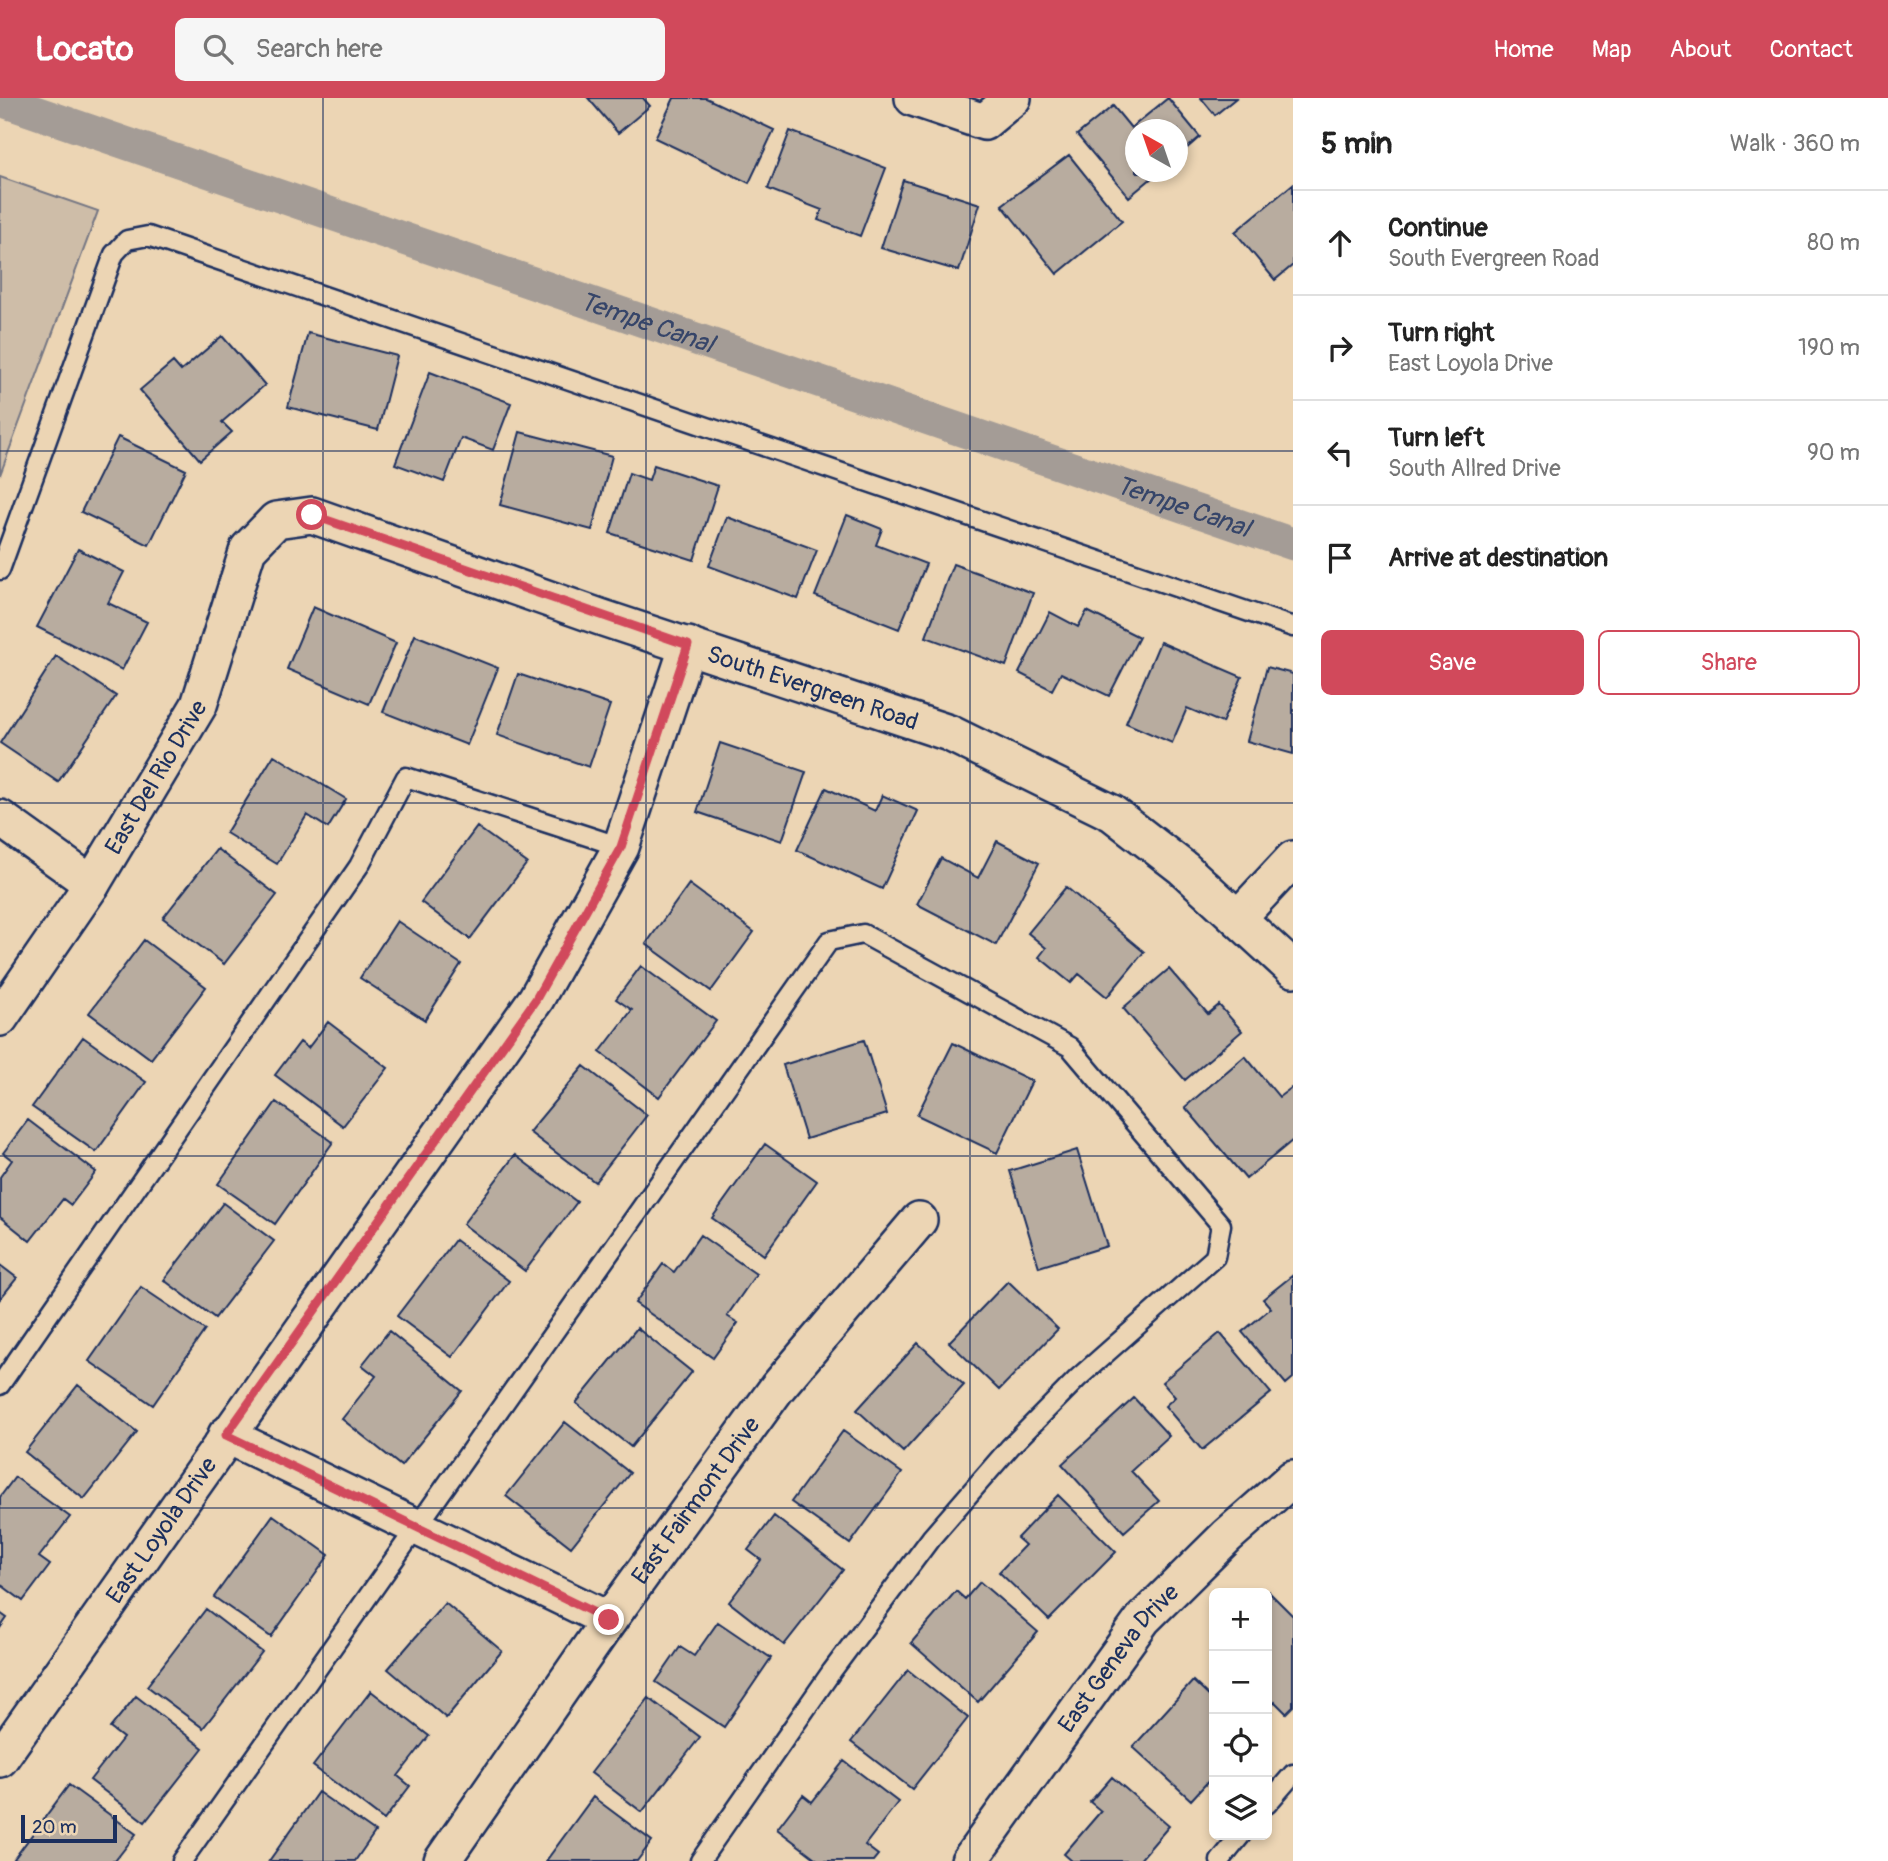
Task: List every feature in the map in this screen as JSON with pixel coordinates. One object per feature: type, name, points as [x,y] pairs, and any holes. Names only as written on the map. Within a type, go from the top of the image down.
[{"type":"street","points":[[914,98],[984,122],[1013,98]]},
{"type":"street","name":"South Evergreen Road","points":[[276,520],[312,515],[949,733],[1112,813],[1183,868],[1293,969]]},
{"type":"street","name":"East Del Rio Drive","points":[[0,1018],[92,884],[199,705],[248,549],[276,520]]},
{"type":"street","name":"East Loyola Drive","points":[[0,1759],[536,999],[621,847],[688,645]]},
{"type":"street","points":[[0,818],[92,884]]},
{"type":"street","points":[[1238,918],[1293,859]]},
{"type":"street","name":"East Fairmont Drive","points":[[442,1861],[609,1620],[778,1388],[919,1220]]},
{"type":"street","points":[[226,1435],[609,1620]]},
{"type":"street","name":"East Geneva Drive","points":[[969,1861],[1143,1619],[1227,1536],[1293,1478]]},
{"type":"lane","points":[[0,570],[114,254],[127,240],[148,236],[1293,626]]},
{"type":"lane","points":[[0,1385],[359,866],[406,777],[621,847]]},
{"type":"lane","points":[[182,1861],[829,940],[863,934],[1070,1047],[1221,1225],[1215,1257],[1077,1378],[1010,1447],[931,1538],[832,1671],[700,1861]]},
{"type":"lane","points":[[1272,1798],[1293,1774]]},
{"type":"lane","points":[[1220,1861],[1237,1840]]},
{"type":"shaded area","points":[[0,177],[98,211],[0,475]]},
{"type":"building","points":[[588,98],[643,98],[650,106],[618,133]]},
{"type":"building","points":[[674,98],[706,98],[774,130],[749,183],[655,138]]},
{"type":"building","points":[[1168,98],[1185,119],[1142,119]]},
{"type":"building","points":[[1201,98],[1236,98],[1215,115]]},
{"type":"building","points":[[1113,106],[1125,121],[1125,182],[1147,182],[1129,197],[1077,135]]},
{"type":"building","points":[[1188,122],[1200,137],[1188,147]]},
{"type":"building","points":[[790,131],[886,168],[860,236],[818,220],[822,210],[768,189]]},
{"type":"building","points":[[1069,155],[1122,221],[1057,274],[1002,205]]},
{"type":"building","points":[[903,180],[980,204],[959,271],[881,248]]},
{"type":"building","points":[[1293,184],[1293,265],[1275,280],[1235,232]]},
{"type":"building","points":[[308,333],[397,356],[378,430],[288,407]]},
{"type":"building","points":[[222,336],[265,385],[222,422],[232,432],[200,460],[140,390],[173,362],[181,371]]},
{"type":"building","points":[[430,372],[511,403],[493,450],[461,438],[444,482],[395,464]]},
{"type":"building","points":[[520,432],[612,456],[592,530],[500,505]]},
{"type":"building","points":[[118,437],[186,470],[149,545],[81,512]]},
{"type":"building","points":[[654,465],[718,486],[694,560],[610,533],[629,473],[649,480]]},
{"type":"building","points":[[847,515],[882,529],[876,545],[926,564],[899,629],[815,596]]},
{"type":"building","points":[[727,517],[817,550],[798,599],[709,566]]},
{"type":"building","points":[[78,549],[124,572],[108,603],[147,622],[122,670],[37,627]]},
{"type":"building","points":[[953,564],[1033,593],[1006,666],[926,637]]},
{"type":"building","points":[[313,607],[396,643],[369,704],[287,669]]},
{"type":"building","points":[[1087,611],[1139,637],[1109,696],[1061,673],[1052,690],[1019,673],[1050,612],[1078,627]]},
{"type":"building","points":[[415,635],[498,668],[467,745],[383,712]]},
{"type":"building","points":[[1160,642],[1242,677],[1222,723],[1187,708],[1172,743],[1126,723]]},
{"type":"building","points":[[56,656],[116,696],[58,782],[0,743]]},
{"type":"building","points":[[1267,667],[1293,674],[1293,754],[1247,741]]},
{"type":"building","points":[[518,674],[610,705],[589,767],[497,735]]},
{"type":"building","points":[[720,743],[806,772],[782,841],[697,812]]},
{"type":"building","points":[[274,755],[346,799],[328,828],[307,815],[277,864],[226,833]]},
{"type":"building","points":[[826,788],[875,811],[882,795],[918,811],[882,889],[797,850]]},
{"type":"building","points":[[477,827],[527,863],[470,939],[421,902]]},
{"type":"building","points":[[997,841],[1039,863],[996,945],[917,904],[941,858],[978,878]]},
{"type":"building","points":[[217,849],[277,895],[224,964],[163,918]]},
{"type":"building","points":[[689,884],[754,932],[711,991],[646,944]]},
{"type":"building","points":[[1066,887],[1144,952],[1107,997],[1079,974],[1071,983],[1039,957],[1046,948],[1028,933]]},
{"type":"building","points":[[397,921],[461,964],[425,1020],[360,978]]},
{"type":"building","points":[[144,940],[206,987],[151,1059],[89,1013]]},
{"type":"building","points":[[641,966],[716,1021],[659,1097],[600,1052],[632,1010],[616,999]]},
{"type":"building","points":[[1169,969],[1208,1014],[1219,1005],[1242,1031],[1185,1080],[1123,1008]]},
{"type":"building","points":[[328,1022],[388,1068],[343,1126],[275,1075],[300,1042],[308,1048]]},
{"type":"building","points":[[83,1037],[146,1082],[96,1152],[32,1107]]},
{"type":"building","points":[[864,1040],[887,1114],[806,1139],[783,1065]]},
{"type":"building","points":[[953,1043],[1032,1081],[997,1153],[917,1115]]},
{"type":"building","points":[[1245,1056],[1279,1097],[1291,1088],[1293,1090],[1293,1140],[1246,1179],[1185,1107]]},
{"type":"building","points":[[584,1066],[647,1115],[595,1182],[529,1132]]},
{"type":"building","points":[[276,1102],[333,1142],[275,1224],[218,1184]]},
{"type":"building","points":[[28,1120],[96,1172],[71,1205],[63,1199],[30,1241],[0,1217],[0,1177],[12,1160],[3,1153]]},
{"type":"building","points":[[765,1144],[817,1181],[764,1255],[712,1218]]},
{"type":"building","points":[[1077,1150],[1107,1246],[1039,1267],[1010,1171]]},
{"type":"building","points":[[515,1155],[577,1202],[525,1271],[463,1224]]},
{"type":"building","points":[[223,1203],[274,1241],[215,1318],[164,1280]]},
{"type":"building","points":[[700,1235],[756,1274],[727,1316],[738,1323],[713,1358],[635,1303],[663,1264],[674,1272]]},
{"type":"building","points":[[455,1240],[509,1281],[452,1357],[397,1316]]},
{"type":"building","points":[[0,1265],[17,1278],[0,1299]]},
{"type":"building","points":[[1293,1275],[1293,1378],[1286,1384],[1242,1332],[1271,1308],[1263,1299]]},
{"type":"building","points":[[1008,1281],[1058,1329],[999,1390],[949,1342]]},
{"type":"building","points":[[141,1287],[205,1330],[153,1405],[89,1361]]},
{"type":"building","points":[[637,1328],[692,1372],[631,1447],[576,1403]]},
{"type":"building","points":[[389,1331],[462,1391],[401,1466],[342,1419],[376,1376],[362,1365]]},
{"type":"building","points":[[1220,1333],[1271,1393],[1202,1450],[1165,1406],[1175,1397],[1162,1382]]},
{"type":"building","points":[[918,1343],[964,1385],[903,1452],[857,1410]]},
{"type":"building","points":[[78,1385],[137,1432],[84,1499],[25,1452]]},
{"type":"building","points":[[1134,1398],[1169,1436],[1131,1471],[1159,1501],[1124,1532],[1062,1464]]},
{"type":"building","points":[[565,1422],[630,1473],[571,1547],[506,1496]]},
{"type":"building","points":[[843,1431],[902,1473],[850,1544],[791,1502]]},
{"type":"building","points":[[15,1477],[70,1517],[39,1557],[50,1565],[23,1601],[0,1584],[0,1497]]},
{"type":"building","points":[[1058,1495],[1116,1552],[1049,1620],[999,1572],[1025,1545],[1017,1538]]},
{"type":"building","points":[[273,1515],[329,1555],[271,1637],[214,1597]]},
{"type":"building","points":[[774,1516],[843,1570],[784,1645],[729,1602],[761,1560],[748,1550]]},
{"type":"building","points":[[980,1582],[1038,1632],[978,1702],[911,1643],[956,1591],[965,1599]]},
{"type":"building","points":[[1272,1595],[1293,1616],[1293,1706],[1286,1713],[1275,1702],[1272,1705]]},
{"type":"building","points":[[445,1603],[502,1651],[446,1718],[388,1669]]},
{"type":"building","points":[[206,1609],[262,1652],[203,1728],[147,1686]]},
{"type":"building","points":[[0,1613],[7,1618],[0,1628]]},
{"type":"building","points":[[718,1622],[771,1658],[724,1727],[656,1682],[680,1647],[694,1656]]},
{"type":"building","points":[[908,1670],[968,1718],[912,1789],[851,1742]]},
{"type":"building","points":[[1193,1681],[1209,1696],[1209,1780],[1191,1800],[1133,1747]]},
{"type":"building","points":[[371,1691],[429,1736],[398,1776],[410,1786],[384,1820],[313,1766]]},
{"type":"building","points":[[136,1696],[203,1748],[145,1822],[90,1780],[123,1738],[110,1728]]},
{"type":"building","points":[[649,1698],[700,1737],[642,1812],[591,1773]]},
{"type":"building","points":[[844,1761],[898,1802],[865,1845],[878,1855],[873,1861],[819,1861],[777,1829],[803,1795],[812,1802]]},
{"type":"building","points":[[1112,1777],[1169,1826],[1139,1861],[1072,1861],[1064,1854],[1101,1811],[1090,1802]]},
{"type":"building","points":[[69,1785],[136,1834],[115,1861],[14,1859]]},
{"type":"building","points":[[318,1792],[375,1832],[355,1861],[269,1861]]},
{"type":"building","points":[[593,1797],[652,1841],[637,1861],[546,1861]]},
{"type":"waterway","name":"Tempe Canal","points":[[0,100],[1293,544]]},
{"type":"route","points":[[312,515],[600,617],[688,645],[621,847],[536,999],[226,1435],[609,1620]]}]
